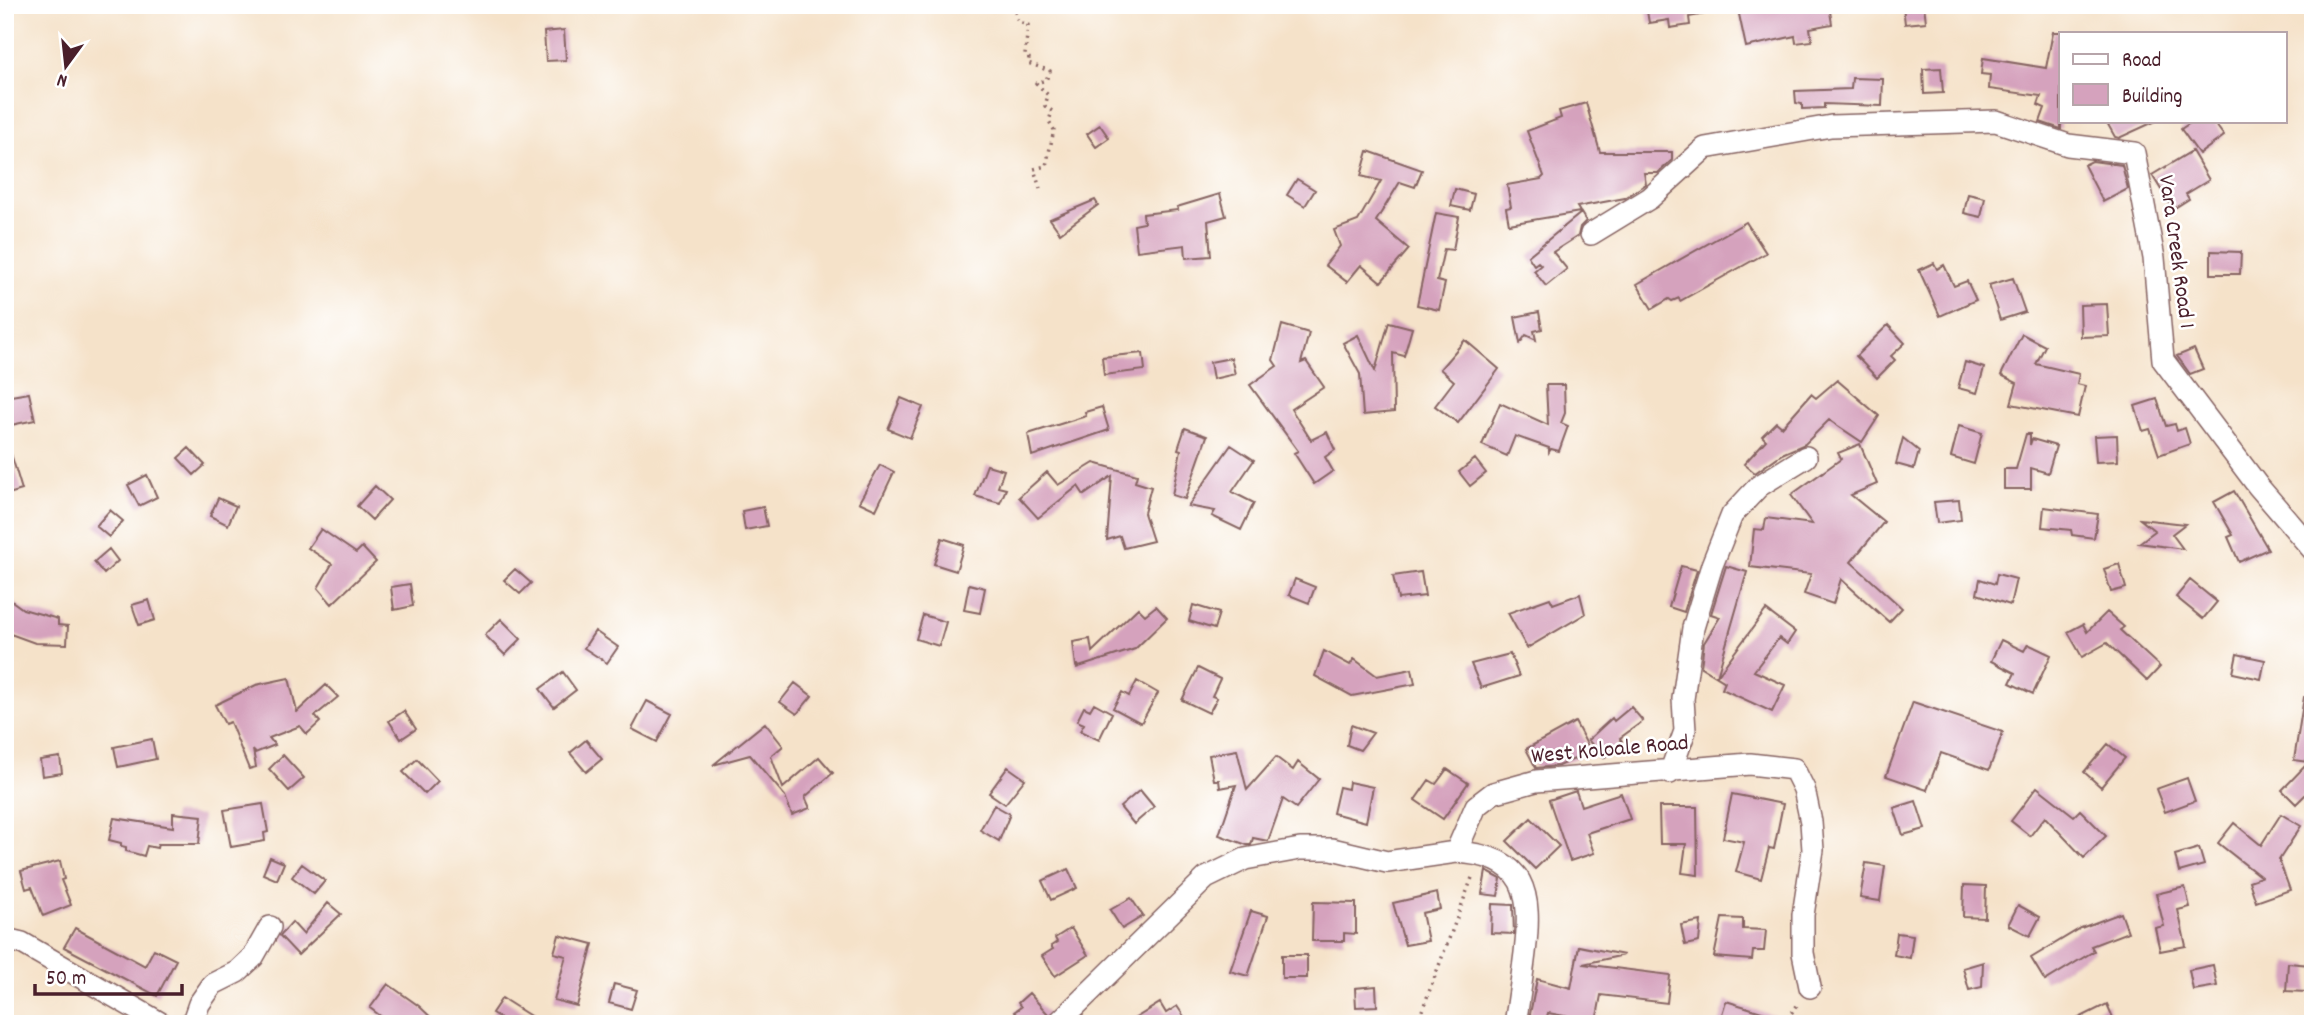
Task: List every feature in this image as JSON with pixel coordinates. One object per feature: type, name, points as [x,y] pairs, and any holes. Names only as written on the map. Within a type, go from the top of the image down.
[{"type":"street","name":"Vara Creek Road 1","points":[[1591,234],[1650,198],[1705,148],[1831,126],[1996,121],[2068,145],[2134,153],[2154,258],[2163,360],[2258,486],[2313,550]]},
{"type":"street","points":[[1670,772],[1685,731],[1684,699],[1693,628],[1712,565],[1732,515],[1759,486],[1806,457]]},
{"type":"street","name":"West Koloale Road","points":[[1456,852],[1476,806],[1493,793],[1536,781],[1750,764],[1794,769],[1804,789],[1812,831],[1813,850],[1803,915],[1803,953],[1810,988]]},
{"type":"street","points":[[1056,1024],[1206,878],[1245,859],[1300,849],[1332,849],[1387,862],[1456,852],[1482,854],[1507,866],[1525,889],[1529,913],[1515,1024]]},
{"type":"street","points":[[192,1024],[199,1004],[213,984],[237,972],[253,957],[270,927]]},
{"type":"street","points":[[5,939],[22,943],[162,1024]]},
{"type":"path","points":[[1013,5],[1018,22],[1028,25],[1025,55],[1029,58],[1028,63],[1050,71],[1046,80],[1036,83],[1048,95],[1045,106],[1052,111],[1049,121],[1054,130],[1046,166],[1034,169],[1041,192]]},
{"type":"path","points":[[1417,1024],[1482,854]]},
{"type":"path","points":[[1783,1024],[1810,988]]},
{"type":"building","points":[[1646,5],[1705,5],[1705,14],[1689,17],[1690,25],[1670,28],[1669,20],[1649,23]]},
{"type":"building","points":[[1737,5],[1829,5],[1832,24],[1810,28],[1812,41],[1796,43],[1795,36],[1746,47]]},
{"type":"building","points":[[1903,5],[1924,5],[1926,22],[1905,24]]},
{"type":"building","points":[[564,30],[566,60],[546,61],[544,32]]},
{"type":"building","points":[[2053,32],[2059,32],[2061,129],[2040,122],[2045,108],[2038,105],[2041,96],[1989,89],[1990,75],[1981,74],[1983,58],[2046,68]]},
{"type":"building","points":[[1941,68],[1943,93],[1924,94],[1923,69]]},
{"type":"building","points":[[1852,78],[1883,79],[1882,106],[1824,104],[1824,108],[1802,109],[1802,104],[1796,103],[1795,91],[1851,89]]},
{"type":"building","points":[[1586,103],[1600,152],[1672,152],[1672,160],[1658,173],[1644,173],[1646,184],[1625,198],[1577,207],[1580,212],[1509,224],[1506,208],[1511,207],[1507,185],[1541,179],[1544,176],[1527,131],[1561,118],[1559,111]]},
{"type":"building","points":[[2107,122],[2154,122],[2119,138],[2115,137]]},
{"type":"building","points":[[2192,122],[2214,122],[2224,136],[2199,154],[2181,129]]},
{"type":"building","points":[[1100,125],[1109,138],[1096,147],[1087,134]]},
{"type":"building","points":[[1368,151],[1422,170],[1415,187],[1400,182],[1376,221],[1409,249],[1381,282],[1361,265],[1347,282],[1325,265],[1340,246],[1334,230],[1358,221],[1381,181],[1361,176]]},
{"type":"building","points":[[2192,151],[2209,180],[2186,194],[2189,199],[2173,209],[2152,175]]},
{"type":"building","points":[[2092,161],[2122,165],[2128,189],[2103,202],[2084,165]]},
{"type":"building","points":[[1297,179],[1315,190],[1305,206],[1287,195]]},
{"type":"building","points":[[1455,189],[1474,194],[1470,210],[1451,206]]},
{"type":"building","points":[[1220,194],[1226,216],[1208,221],[1211,256],[1186,258],[1185,245],[1137,251],[1134,225],[1144,223],[1143,214],[1178,210],[1177,207]]},
{"type":"building","points":[[1968,194],[1985,198],[1981,217],[1964,213]]},
{"type":"building","points":[[1095,200],[1098,205],[1060,233],[1050,219]]},
{"type":"building","points":[[1436,213],[1459,217],[1453,250],[1444,249],[1437,281],[1445,283],[1439,310],[1417,305]]},
{"type":"building","points":[[1581,213],[1586,221],[1580,227],[1578,236],[1553,252],[1567,269],[1546,286],[1534,271],[1541,265],[1538,262],[1534,265],[1528,256]]},
{"type":"building","points":[[1746,222],[1766,253],[1680,301],[1679,298],[1672,301],[1669,299],[1652,309],[1637,284]]},
{"type":"building","points":[[2211,251],[2241,252],[2240,274],[2211,274]]},
{"type":"building","points":[[1934,263],[1937,269],[1944,265],[1954,286],[1967,281],[1976,300],[1940,316],[1919,270]]},
{"type":"building","points":[[2013,278],[2025,312],[2000,320],[1989,285]]},
{"type":"building","points":[[2107,304],[2109,336],[2081,337],[2080,305]]},
{"type":"building","points":[[1539,312],[1542,329],[1534,331],[1536,340],[1526,335],[1520,343],[1515,317]]},
{"type":"building","points":[[1389,322],[1412,328],[1404,356],[1393,353],[1394,412],[1363,415],[1360,374],[1343,343],[1358,335],[1375,371]]},
{"type":"building","points":[[1282,325],[1309,333],[1301,363],[1306,361],[1324,387],[1291,409],[1311,440],[1327,432],[1335,450],[1325,457],[1333,471],[1314,484],[1294,453],[1298,451],[1250,385],[1277,366],[1273,360]]},
{"type":"building","points":[[1888,325],[1905,343],[1891,356],[1895,360],[1877,378],[1856,356]]},
{"type":"building","points":[[2022,334],[2045,346],[2036,364],[2079,374],[2077,384],[2085,386],[2078,417],[2011,404],[2017,383],[2001,375]]},
{"type":"building","points":[[1465,340],[1499,369],[1458,423],[1435,406],[1454,381],[1440,369]]},
{"type":"building","points":[[2194,349],[2203,369],[2190,374],[2177,356]]},
{"type":"building","points":[[1143,353],[1145,370],[1104,375],[1102,357]]},
{"type":"building","points":[[1231,358],[1235,374],[1213,379],[1210,362]]},
{"type":"building","points":[[1965,362],[1984,368],[1977,393],[1958,388]]},
{"type":"building","points":[[1837,380],[1879,416],[1862,442],[1829,420],[1805,444],[1782,454],[1755,473],[1744,464],[1766,440],[1762,436],[1776,422],[1782,427],[1811,394],[1816,398]]},
{"type":"building","points":[[1546,385],[1564,385],[1565,413],[1561,423],[1568,426],[1559,451],[1551,449],[1549,452],[1549,448],[1515,436],[1507,456],[1482,445],[1500,403],[1548,425]]},
{"type":"building","points":[[29,393],[35,420],[11,425],[5,397]]},
{"type":"building","points":[[901,398],[923,407],[910,438],[888,429]]},
{"type":"building","points":[[2157,399],[2166,426],[2175,424],[2177,431],[2185,428],[2190,444],[2159,455],[2150,429],[2143,431],[2135,406]]},
{"type":"building","points":[[1102,407],[1109,430],[1032,456],[1028,434],[1086,416],[1085,412]]},
{"type":"building","points":[[1959,426],[1982,433],[1974,464],[1951,457]]},
{"type":"building","points":[[1185,428],[1207,436],[1185,499],[1172,495],[1181,450],[1178,449]]},
{"type":"building","points":[[2026,434],[2030,434],[2030,445],[2032,439],[2056,446],[2048,473],[2031,468],[2031,489],[2004,489],[2004,469],[2016,469]]},
{"type":"building","points":[[2117,435],[2118,461],[2096,462],[2094,436]]},
{"type":"building","points":[[1903,438],[1919,451],[1914,469],[1896,464]]},
{"type":"building","points":[[1860,444],[1877,484],[1851,495],[1884,522],[1851,562],[1902,608],[1889,622],[1841,579],[1833,604],[1804,594],[1811,574],[1750,567],[1754,529],[1764,530],[1766,518],[1812,524],[1791,495],[1841,459],[1838,453]]},
{"type":"building","points":[[1231,445],[1254,460],[1232,492],[1254,503],[1241,530],[1212,516],[1215,511],[1188,506]]},
{"type":"building","points":[[9,447],[22,490],[5,495],[5,448]]},
{"type":"building","points":[[189,448],[205,465],[194,475],[178,458]]},
{"type":"building","points":[[1475,459],[1486,473],[1470,486],[1459,472]]},
{"type":"building","points":[[1094,463],[1137,475],[1135,482],[1151,487],[1144,513],[1153,541],[1124,548],[1120,536],[1107,540],[1112,476],[1084,495],[1078,486],[1038,518],[1019,497],[1047,472],[1058,485]]},
{"type":"building","points":[[880,465],[894,472],[876,510],[859,502]]},
{"type":"building","points":[[987,465],[1004,470],[998,487],[1006,489],[1000,503],[975,496]]},
{"type":"building","points":[[147,475],[157,497],[139,506],[128,485]]},
{"type":"building","points":[[375,486],[390,500],[372,520],[357,506]]},
{"type":"building","points":[[2234,491],[2268,549],[2239,562],[2228,537],[2233,535],[2214,502]]},
{"type":"building","points":[[218,498],[236,506],[228,525],[210,516]]},
{"type":"building","points":[[1959,500],[1961,520],[1937,523],[1934,502]]},
{"type":"building","points":[[763,507],[767,526],[745,530],[742,511]]},
{"type":"building","points":[[2044,507],[2098,514],[2094,538],[2072,535],[2071,530],[2042,527]]},
{"type":"building","points":[[110,510],[123,521],[109,537],[96,526]]},
{"type":"building","points":[[2140,519],[2185,524],[2172,534],[2183,549],[2139,543],[2155,531]]},
{"type":"building","points":[[321,529],[356,553],[362,547],[376,562],[332,604],[318,588],[332,564],[308,548]]},
{"type":"building","points":[[942,538],[964,545],[956,571],[934,564]]},
{"type":"building","points":[[109,549],[118,561],[104,574],[94,562]]},
{"type":"building","points":[[2119,564],[2126,588],[2111,592],[2104,569]]},
{"type":"building","points":[[1681,566],[1697,570],[1684,612],[1669,607]]},
{"type":"building","points":[[1726,566],[1747,572],[1717,676],[1766,610],[1795,632],[1787,644],[1779,638],[1754,671],[1785,685],[1772,712],[1722,689],[1725,682],[1701,667],[1704,643],[1720,617],[1711,614]]},
{"type":"building","points":[[515,569],[531,583],[520,594],[504,580]]},
{"type":"building","points":[[1421,572],[1425,596],[1398,599],[1393,576]]},
{"type":"building","points":[[1997,574],[2016,579],[2010,605],[1977,594],[1980,579],[1995,584]]},
{"type":"building","points":[[1295,579],[1315,587],[1309,603],[1289,595]]},
{"type":"building","points":[[2190,580],[2217,602],[2203,619],[2176,597]]},
{"type":"building","points":[[410,584],[413,606],[394,610],[391,587]]},
{"type":"building","points":[[969,584],[985,588],[980,613],[964,610]]},
{"type":"building","points":[[1580,594],[1585,614],[1527,648],[1508,613],[1550,598],[1553,604]]},
{"type":"building","points":[[5,596],[23,609],[58,619],[58,625],[68,626],[67,644],[35,643],[5,632]]},
{"type":"building","points":[[149,600],[155,620],[139,625],[132,605]]},
{"type":"building","points":[[1193,605],[1219,613],[1214,629],[1189,621]]},
{"type":"building","points":[[1156,606],[1167,618],[1135,649],[1076,668],[1079,665],[1076,666],[1073,642],[1090,639],[1092,652],[1138,608],[1145,615]]},
{"type":"building","points":[[2107,612],[2124,627],[2120,630],[2160,667],[2147,681],[2107,643],[2082,657],[2068,632],[2083,624],[2087,632]]},
{"type":"building","points":[[923,615],[946,622],[939,646],[916,639]]},
{"type":"building","points":[[501,619],[521,639],[505,655],[485,635]]},
{"type":"building","points":[[595,631],[618,647],[607,663],[584,648]]},
{"type":"building","points":[[2001,640],[2024,651],[2028,644],[2051,655],[2033,694],[2010,683],[2015,673],[1991,661]]},
{"type":"building","points":[[1324,651],[1350,665],[1354,659],[1377,676],[1412,669],[1415,684],[1352,696],[1315,676]]},
{"type":"building","points":[[1510,654],[1519,676],[1481,688],[1471,664]]},
{"type":"building","points":[[2237,654],[2265,660],[2261,679],[2233,673]]},
{"type":"building","points":[[1198,668],[1220,679],[1212,696],[1217,698],[1209,713],[1182,700]]},
{"type":"building","points":[[563,672],[576,690],[554,707],[540,689]]},
{"type":"building","points":[[289,678],[297,712],[326,685],[338,697],[315,716],[320,722],[307,734],[300,726],[269,738],[275,745],[255,753],[253,750],[256,767],[249,769],[230,722],[225,724],[215,705],[256,685]]},
{"type":"building","points":[[1137,681],[1158,693],[1141,723],[1113,708],[1122,692],[1129,696]]},
{"type":"building","points":[[795,683],[812,696],[797,714],[780,702]]},
{"type":"building","points":[[2304,697],[2313,698],[2313,787],[2296,804],[2282,790],[2309,762],[2294,760]]},
{"type":"building","points":[[647,701],[672,714],[657,742],[632,729]]},
{"type":"building","points":[[1913,702],[2003,732],[1989,770],[1941,753],[1927,790],[1886,776]]},
{"type":"building","points":[[1094,703],[1112,713],[1099,740],[1080,731],[1084,724],[1077,721],[1084,707],[1090,710]]},
{"type":"building","points":[[1631,707],[1643,721],[1620,738],[1622,741],[1604,758],[1588,740],[1612,718],[1614,721]]},
{"type":"building","points":[[404,711],[416,729],[401,739],[389,721]]},
{"type":"building","points":[[1575,722],[1591,752],[1558,766],[1536,768],[1526,749]]},
{"type":"building","points":[[765,723],[783,746],[771,756],[783,788],[819,757],[833,773],[805,797],[810,808],[792,815],[785,796],[750,755],[713,765]]},
{"type":"building","points":[[1351,725],[1373,733],[1360,750],[1347,745]]},
{"type":"building","points":[[152,739],[156,759],[118,767],[114,747]]},
{"type":"building","points":[[586,740],[602,759],[586,772],[570,753]]},
{"type":"building","points":[[2108,744],[2125,758],[2101,787],[2084,772]]},
{"type":"building","points":[[1237,750],[1247,790],[1276,757],[1293,770],[1298,762],[1319,779],[1296,808],[1283,799],[1268,841],[1253,838],[1251,845],[1247,845],[1219,835],[1236,785],[1220,788],[1219,780],[1214,780],[1209,755]]},
{"type":"building","points":[[283,755],[304,778],[289,791],[269,769]]},
{"type":"building","points":[[60,757],[62,773],[42,776],[40,760]]},
{"type":"building","points":[[417,759],[438,781],[425,794],[403,772]]},
{"type":"building","points":[[1008,767],[1025,779],[1005,804],[989,793]]},
{"type":"building","points":[[1447,769],[1468,783],[1443,819],[1415,800],[1429,780],[1436,784]]},
{"type":"building","points":[[2187,778],[2195,801],[2165,812],[2156,789]]},
{"type":"building","points":[[1349,782],[1373,787],[1366,822],[1333,813],[1339,787],[1348,789]]},
{"type":"building","points":[[2037,787],[2074,816],[2080,810],[2106,836],[2084,858],[2045,817],[2030,836],[2011,821]]},
{"type":"building","points":[[1140,790],[1154,807],[1134,824],[1120,807]]},
{"type":"building","points":[[1576,791],[1581,806],[1621,793],[1630,819],[1587,833],[1594,853],[1570,861],[1549,800]]},
{"type":"building","points":[[1732,794],[1783,804],[1774,849],[1769,848],[1761,879],[1736,872],[1744,842],[1723,838]]},
{"type":"building","points":[[1916,801],[1925,829],[1903,835],[1894,808]]},
{"type":"building","points":[[263,804],[268,832],[264,833],[265,841],[231,847],[224,810]]},
{"type":"building","points":[[994,805],[1010,814],[999,841],[980,830]]},
{"type":"building","points":[[1659,807],[1697,807],[1698,875],[1682,873],[1686,844],[1660,844]]},
{"type":"building","points":[[173,813],[202,816],[199,844],[158,844],[157,848],[147,846],[144,856],[126,851],[126,847],[121,846],[121,843],[109,840],[114,818],[173,827]]},
{"type":"building","points":[[2281,814],[2301,826],[2279,860],[2290,890],[2256,902],[2249,881],[2261,877],[2218,843],[2234,823],[2261,845]]},
{"type":"building","points":[[1531,818],[1559,846],[1535,869],[1507,841]]},
{"type":"building","points":[[2199,848],[2204,865],[2179,872],[2175,855]]},
{"type":"building","points":[[270,857],[284,863],[277,880],[263,874]]},
{"type":"building","points":[[60,861],[64,879],[61,880],[71,905],[43,916],[32,887],[26,889],[21,871]]},
{"type":"building","points":[[1866,863],[1885,866],[1880,901],[1860,898]]},
{"type":"building","points":[[302,864],[325,881],[314,894],[292,877]]},
{"type":"building","points":[[1068,869],[1077,888],[1051,900],[1042,881]]},
{"type":"building","points":[[1486,871],[1501,879],[1498,896],[1482,894]]},
{"type":"building","points":[[1964,885],[1986,886],[1985,918],[1963,917]]},
{"type":"building","points":[[2185,887],[2190,907],[2178,910],[2186,946],[2160,951],[2155,928],[2164,926],[2156,894]]},
{"type":"building","points":[[1437,893],[1440,909],[1422,913],[1428,941],[1405,945],[1393,903]]},
{"type":"building","points":[[1131,898],[1143,916],[1122,929],[1110,910]]},
{"type":"building","points":[[1313,902],[1356,903],[1356,934],[1344,933],[1344,941],[1312,941]]},
{"type":"building","points":[[328,903],[341,914],[298,955],[280,936],[292,922],[303,934]]},
{"type":"building","points":[[1492,904],[1513,905],[1514,934],[1491,933]]},
{"type":"building","points":[[2018,905],[2040,917],[2030,936],[2008,925]]},
{"type":"building","points":[[1251,911],[1268,916],[1248,976],[1230,971]]},
{"type":"building","points":[[2121,913],[2128,932],[2091,946],[2094,951],[2045,981],[2031,958],[2081,928]]},
{"type":"building","points":[[1722,918],[1743,919],[1743,929],[1766,930],[1764,951],[1753,951],[1752,960],[1714,957]]},
{"type":"building","points":[[1701,921],[1699,942],[1685,945],[1681,925]]},
{"type":"building","points":[[75,928],[145,966],[154,949],[176,960],[157,996],[64,947]]},
{"type":"building","points":[[1071,928],[1088,955],[1055,976],[1042,956],[1053,949],[1051,946],[1057,942],[1055,938]]},
{"type":"building","points":[[1897,933],[1913,935],[1910,958],[1894,955]]},
{"type":"building","points":[[559,935],[593,944],[577,1006],[554,1000],[566,956],[554,953]]},
{"type":"building","points":[[1579,946],[1624,955],[1583,964],[1670,975],[1667,1003],[1601,995],[1596,1022],[1548,1013],[1545,1024],[1528,1024],[1537,979],[1571,988]]},
{"type":"building","points":[[1282,955],[1307,955],[1307,978],[1282,978]]},
{"type":"building","points":[[1983,962],[1982,987],[1969,990],[1963,968]]},
{"type":"building","points":[[2288,963],[2310,965],[2307,992],[2286,991]]},
{"type":"building","points":[[2213,965],[2217,986],[2193,990],[2189,970]]},
{"type":"building","points":[[388,984],[419,1006],[438,1024],[391,1024],[370,1008]]},
{"type":"building","points":[[614,984],[637,990],[631,1009],[609,1003]]},
{"type":"building","points":[[1376,986],[1377,1006],[1356,1007],[1355,988]]},
{"type":"building","points":[[1029,993],[1048,1014],[1044,1024],[1025,1024],[1014,1012],[1021,1007],[1018,1003]]},
{"type":"building","points":[[502,998],[543,1024],[510,1024],[492,1013]]},
{"type":"building","points":[[1726,1001],[1788,1020],[1787,1024],[1719,1024]]},
{"type":"building","points":[[1160,1003],[1166,1013],[1177,1006],[1189,1024],[1126,1024]]},
{"type":"building","points":[[2107,1004],[2114,1020],[2106,1024],[2067,1024]]}]
